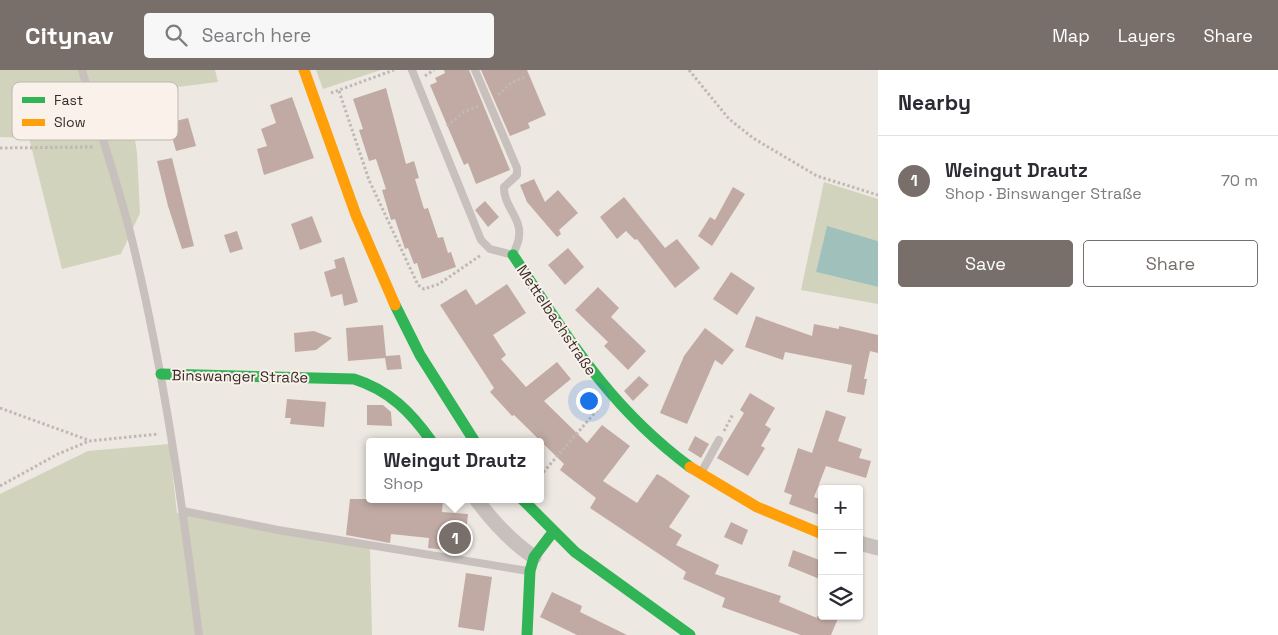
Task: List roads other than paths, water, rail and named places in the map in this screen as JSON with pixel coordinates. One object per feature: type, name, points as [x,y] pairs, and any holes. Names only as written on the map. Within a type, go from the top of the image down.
[{"type":"street","points":[[304,70],[364,237],[394,301],[428,366],[472,438]]},
{"type":"street","name":"Mettelbachstraße","points":[[513,255],[573,346],[611,394],[660,444],[700,475],[749,505],[789,523],[818,533]]},
{"type":"street","name":"Binswanger Straße","points":[[161,374],[344,377],[361,381],[390,393],[399,401],[429,438]]},
{"type":"street","points":[[479,503],[497,528],[516,545],[534,556]]},
{"type":"street","points":[[526,503],[553,532],[614,582],[690,635]]},
{"type":"street","points":[[527,635],[530,571],[534,556],[553,532]]},
{"type":"street","points":[[863,544],[878,548]]},
{"type":"lane","name":"Mettelbachstraße","points":[[412,70],[481,240],[490,249],[513,255],[520,236],[519,227],[504,196],[504,187],[517,175],[517,168],[475,70]]},
{"type":"lane","name":"Binswanger Straße","points":[[102,140],[132,239],[161,374]]},
{"type":"lane","points":[[161,374],[172,433],[199,635]]},
{"type":"lane","points":[[700,475],[719,440]]},
{"type":"lane","points":[[183,511],[278,530],[530,571]]},
{"type":"water","points":[[827,226],[878,241],[878,287],[816,272]]},
{"type":"place","name":"Weingut Drautz","points":[[455,538]]}]
